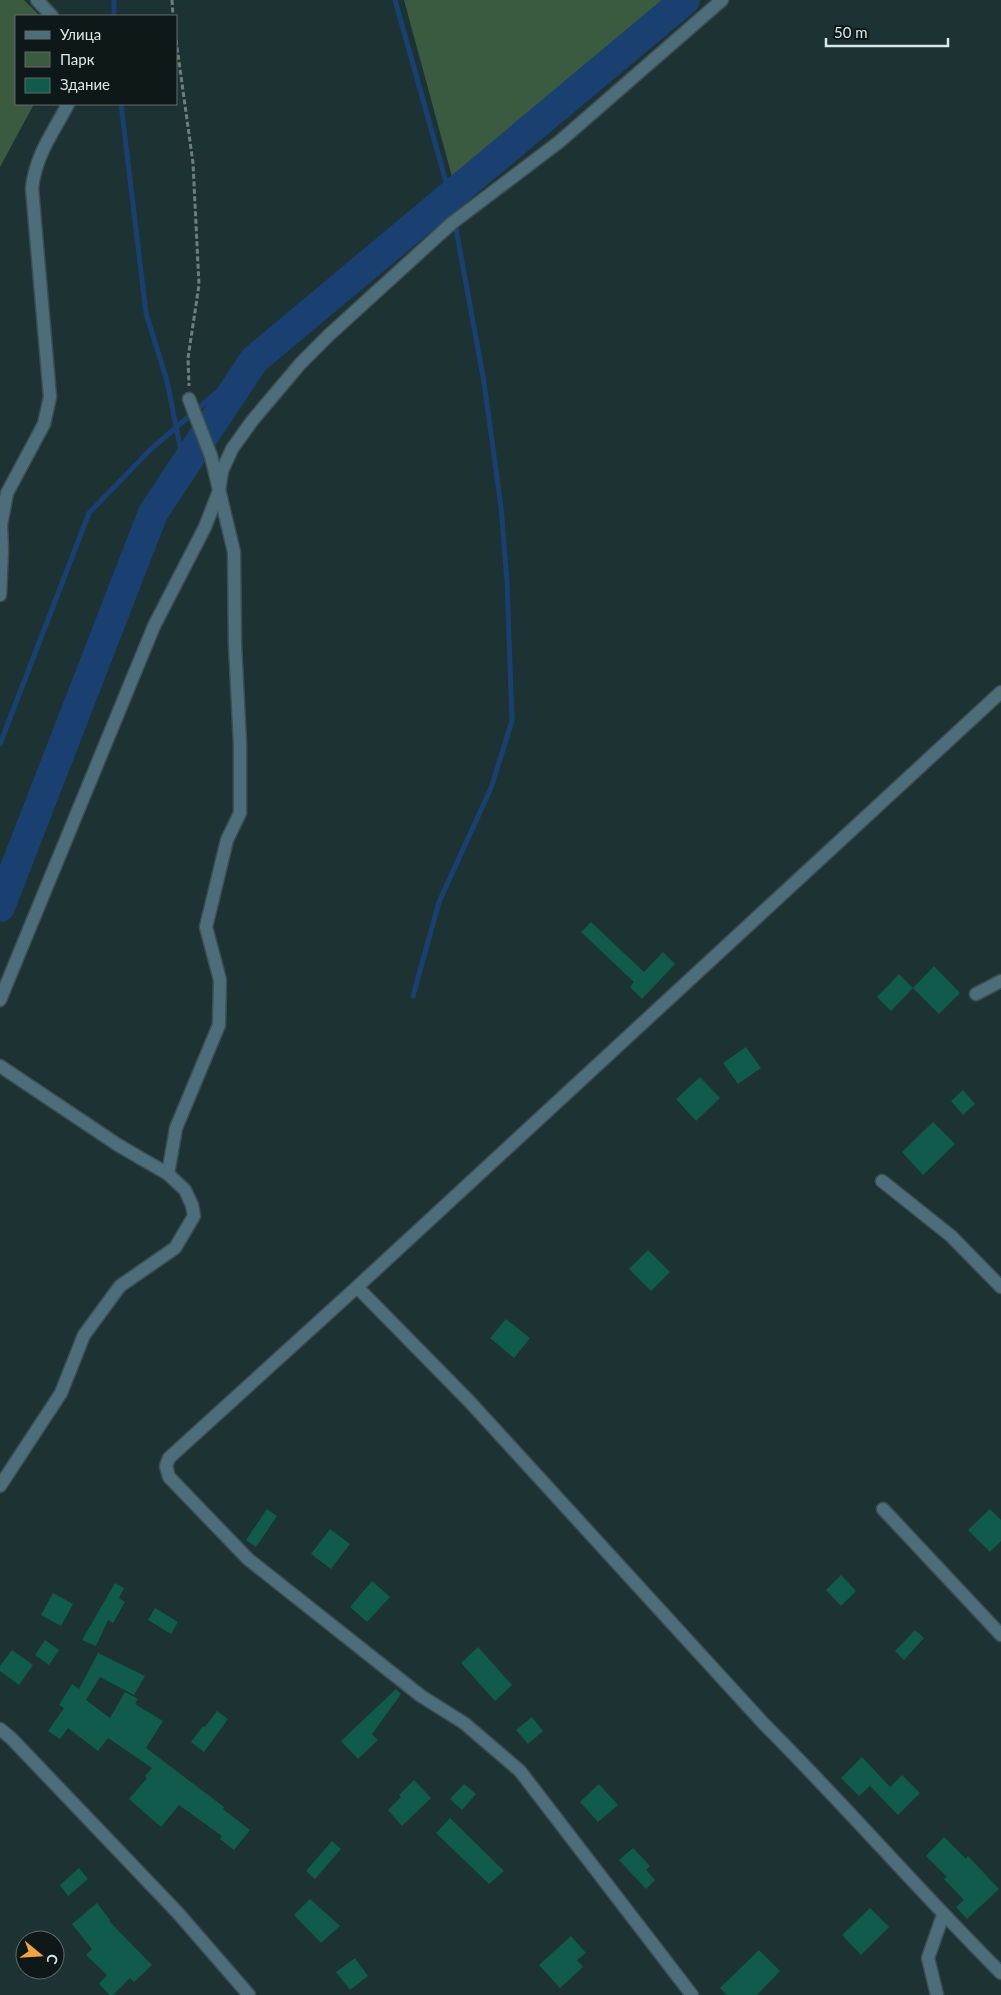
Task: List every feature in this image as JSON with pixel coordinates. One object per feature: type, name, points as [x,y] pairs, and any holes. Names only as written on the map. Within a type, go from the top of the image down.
[{"type":"street","points":[[36,0],[51,15]]},
{"type":"street","points":[[0,1000],[154,626],[206,527],[219,491],[222,471],[237,442],[252,421],[301,363],[329,335],[452,223],[559,142],[722,0]]},
{"type":"street","points":[[0,595],[1,525],[7,493],[44,424],[50,397],[32,188],[34,170],[42,151],[67,105]]},
{"type":"street","points":[[168,1174],[176,1128],[218,1025],[220,980],[206,927],[227,840],[240,813],[240,744],[235,644],[234,552],[211,456],[189,399]]},
{"type":"street","points":[[692,1995],[520,1771],[464,1723],[421,1696],[248,1559],[168,1477],[166,1466],[169,1458],[357,1287],[1001,692]]},
{"type":"street","points":[[976,994],[1001,980]]},
{"type":"street","points":[[0,1066],[118,1145],[168,1174],[185,1190],[192,1205],[194,1216],[175,1248],[120,1286],[84,1335],[61,1393],[0,1486]]},
{"type":"street","points":[[882,1181],[951,1236],[1001,1287]]},
{"type":"street","points":[[357,1287],[469,1401],[764,1724],[816,1776],[944,1916],[1001,1973]]},
{"type":"street","points":[[883,1509],[1001,1635]]},
{"type":"street","points":[[0,1729],[11,1738],[178,1913],[249,1995]]},
{"type":"street","points":[[937,1995],[928,1958],[944,1916]]},
{"type":"path","points":[[172,0],[173,15]]},
{"type":"path","points":[[178,54],[193,163],[199,285],[188,358],[189,399]]},
{"type":"green space","points":[[0,0],[24,0],[39,15],[15,15],[15,105],[33,105],[0,167]]},
{"type":"green space","points":[[404,0],[671,0],[454,184]]},
{"type":"building","points":[[591,922],[644,972],[663,952],[675,964],[642,999],[630,987],[634,982],[581,932]]},
{"type":"building","points":[[934,966],[960,993],[939,1014],[913,988]]},
{"type":"building","points":[[899,974],[913,988],[891,1011],[877,997]]},
{"type":"building","points":[[746,1047],[761,1068],[738,1084],[723,1063]]},
{"type":"building","points":[[700,1077],[720,1098],[696,1121],[676,1099]]},
{"type":"building","points":[[963,1090],[975,1104],[963,1115],[951,1101]]},
{"type":"building","points":[[933,1122],[955,1144],[923,1175],[902,1152]]},
{"type":"building","points":[[648,1250],[670,1272],[651,1291],[629,1269]]},
{"type":"building","points":[[506,1319],[530,1338],[514,1358],[490,1338]]},
{"type":"building","points":[[267,1509],[277,1516],[256,1547],[246,1540]]},
{"type":"building","points":[[990,1509],[1001,1520],[1001,1541],[990,1552],[968,1530]]},
{"type":"building","points":[[330,1529],[350,1544],[331,1569],[311,1554]]},
{"type":"building","points":[[841,1575],[856,1591],[841,1606],[826,1590]]},
{"type":"building","points":[[372,1581],[390,1597],[367,1622],[350,1607]]},
{"type":"building","points":[[115,1583],[124,1588],[119,1598],[125,1602],[113,1623],[108,1620],[96,1646],[82,1640]]},
{"type":"building","points":[[53,1593],[73,1604],[61,1626],[41,1615]]},
{"type":"building","points":[[155,1608],[178,1622],[171,1634],[148,1620]]},
{"type":"building","points":[[915,1630],[924,1638],[904,1660],[895,1651]]},
{"type":"building","points":[[45,1640],[59,1650],[49,1665],[35,1655]]},
{"type":"building","points":[[478,1647],[512,1685],[495,1701],[461,1663]]},
{"type":"building","points":[[12,1650],[33,1665],[19,1685],[0,1671],[0,1666]]},
{"type":"building","points":[[98,1653],[145,1676],[134,1695],[100,1677],[86,1700],[110,1718],[125,1692],[138,1699],[135,1704],[163,1721],[146,1748],[224,1807],[223,1809],[250,1830],[234,1850],[220,1839],[222,1836],[179,1805],[161,1827],[129,1799],[147,1778],[145,1776],[152,1768],[108,1738],[98,1751],[68,1728],[60,1739],[48,1731],[64,1708],[59,1705],[72,1684],[79,1689]]},
{"type":"building","points":[[396,1689],[401,1694],[372,1734],[378,1740],[358,1759],[341,1741]]},
{"type":"building","points":[[217,1711],[228,1719],[204,1752],[191,1742]]},
{"type":"building","points":[[532,1717],[543,1731],[528,1744],[516,1730]]},
{"type":"building","points":[[862,1757],[890,1787],[902,1775],[920,1793],[898,1815],[870,1786],[859,1796],[841,1778]]},
{"type":"building","points":[[414,1780],[431,1798],[402,1826],[388,1810],[401,1797],[399,1795]]},
{"type":"building","points":[[464,1784],[476,1794],[462,1810],[450,1799]]},
{"type":"building","points":[[599,1784],[618,1805],[598,1822],[580,1802]]},
{"type":"building","points":[[450,1818],[504,1871],[489,1884],[436,1833]]},
{"type":"building","points":[[944,1837],[966,1859],[968,1856],[999,1889],[967,1919],[956,1907],[964,1900],[944,1879],[947,1877],[926,1856]]},
{"type":"building","points":[[332,1841],[341,1849],[315,1879],[306,1871]]},
{"type":"building","points":[[633,1848],[650,1866],[646,1870],[655,1880],[646,1889],[619,1860]]},
{"type":"building","points":[[79,1868],[88,1879],[68,1896],[60,1885]]},
{"type":"building","points":[[310,1899],[340,1926],[321,1943],[294,1915]]},
{"type":"building","points":[[97,1903],[109,1921],[152,1965],[134,1982],[130,1978],[113,1995],[110,1995],[99,1984],[107,1975],[86,1955],[92,1949],[72,1924]]},
{"type":"building","points":[[870,1908],[889,1927],[861,1955],[842,1935]]},
{"type":"building","points":[[571,1936],[586,1953],[577,1960],[583,1967],[560,1988],[539,1965]]},
{"type":"building","points":[[759,1950],[780,1971],[757,1995],[727,1995],[720,1988]]},
{"type":"building","points":[[355,1958],[368,1976],[350,1990],[336,1972]]},
{"type":"waterway","points":[[114,0],[114,15]]},
{"type":"waterway","points":[[395,0],[450,196],[484,382],[501,507],[507,581],[512,721],[491,788],[439,902],[413,996]]},
{"type":"waterway","points":[[0,907],[153,513],[254,360],[685,0]]},
{"type":"waterway","points":[[121,105],[146,313],[167,381],[184,466]]},
{"type":"waterway","points":[[0,744],[89,513],[150,450],[254,360]]}]
